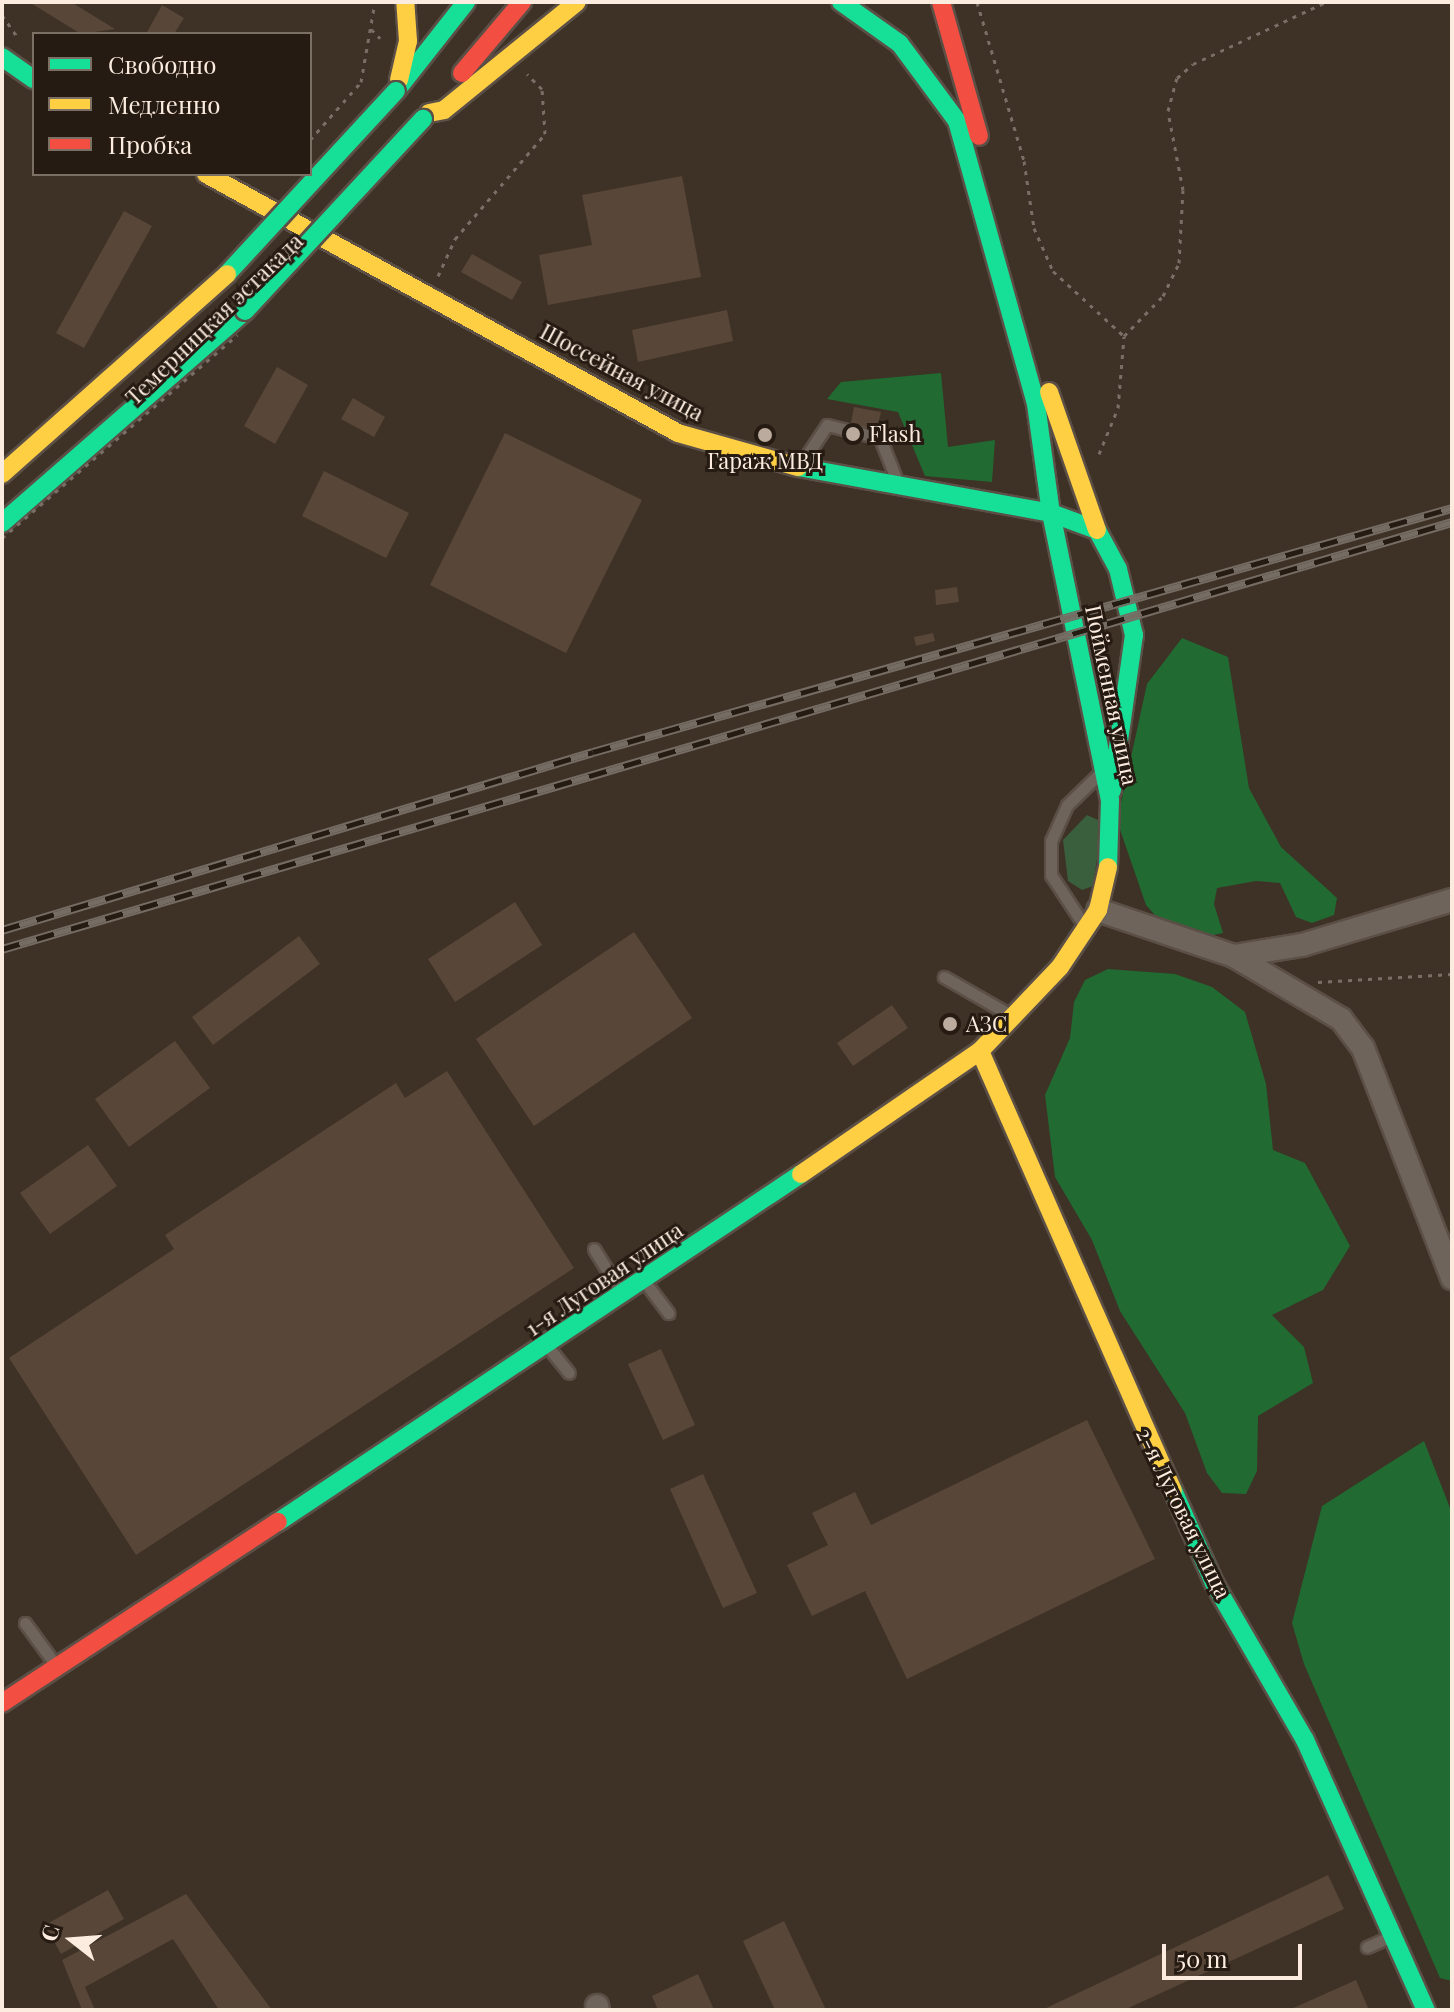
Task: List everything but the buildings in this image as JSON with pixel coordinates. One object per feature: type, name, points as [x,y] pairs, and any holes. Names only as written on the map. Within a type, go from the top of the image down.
[{"type":"main road","points":[[396,91],[408,41],[405,2]]},
{"type":"main road","points":[[396,91],[466,2]]},
{"type":"main road","points":[[426,116],[522,2]]},
{"type":"main road","points":[[426,116],[444,110],[577,2]]},
{"type":"main road","name":"Пойменная улица","points":[[841,2],[900,44],[957,121],[1036,404],[1051,513],[1110,800]]},
{"type":"main road","name":"Пойменная улица","points":[[941,2],[1081,483],[1097,530],[1118,569],[1134,635],[1110,800]]},
{"type":"main road","points":[[2,57],[32,78]]},
{"type":"main road","name":"Темерницкая эстакада","points":[[2,474],[219,283],[396,91]]},
{"type":"main road","name":"Темерницкая эстакада","points":[[2,523],[245,311],[426,116]]},
{"type":"main road","name":"Шоссейная улица","points":[[210,176],[678,433],[728,452],[1051,513]]},
{"type":"main road","points":[[1081,483],[1051,513],[1097,530]]},
{"type":"main road","name":"1-я Луговая улица","points":[[2,1703],[623,1296],[980,1051],[1060,967],[1092,919],[1113,848],[1110,800]]},
{"type":"main road","name":"2-я Луговая улица","points":[[980,1051],[1214,1583],[1305,1740],[1426,2010]]},
{"type":"street","points":[[1234,956],[1302,945],[1452,900]]},
{"type":"street","points":[[1092,919],[1234,956],[1341,1019],[1363,1048],[1452,1278]]},
{"type":"lane","points":[[244,176],[247,196]]},
{"type":"lane","points":[[799,467],[827,425],[880,438],[899,485]]},
{"type":"lane","points":[[1092,919],[1051,875],[1051,841],[1067,805],[1103,771]]},
{"type":"lane","points":[[944,977],[1013,1017]]},
{"type":"lane","points":[[594,1249],[623,1296]]},
{"type":"lane","points":[[645,1281],[668,1313]]},
{"type":"lane","points":[[548,1346],[569,1373]]},
{"type":"lane","points":[[25,1623],[56,1665]]},
{"type":"lane","points":[[1367,1947],[1393,1935]]},
{"type":"path","points":[[312,138],[361,82],[375,2]]},
{"type":"path","points":[[977,2],[1024,161],[1034,228],[1053,271],[1124,336]]},
{"type":"path","points":[[1081,483],[1118,408],[1124,336],[1163,296],[1179,263],[1183,190],[1168,111],[1177,78],[1193,64],[1326,2]]},
{"type":"path","points":[[2,15],[27,48]]},
{"type":"path","points":[[429,296],[455,239],[545,134],[542,89],[523,70]]},
{"type":"path","name":"Темерницкая эстакада","points":[[2,538],[135,429],[239,332]]},
{"type":"path","points":[[1313,982],[1452,974]]},
{"type":"green space","points":[[941,373],[948,447],[995,440],[992,482],[925,476],[898,412],[827,399],[841,382]]},
{"type":"green space","points":[[1182,638],[1228,657],[1249,788],[1281,847],[1337,898],[1334,915],[1312,923],[1296,917],[1280,883],[1256,881],[1217,888],[1214,904],[1223,933],[1203,937],[1166,928],[1146,905],[1117,821],[1147,684]]},
{"type":"green space","points":[[1087,815],[1098,820],[1101,832],[1093,886],[1082,890],[1068,881],[1063,840]]},
{"type":"green space","points":[[1108,969],[1175,974],[1212,987],[1245,1012],[1266,1084],[1273,1150],[1305,1163],[1350,1246],[1323,1290],[1272,1315],[1304,1347],[1313,1383],[1258,1416],[1257,1471],[1246,1494],[1222,1493],[1207,1473],[1185,1413],[1120,1311],[1092,1240],[1055,1177],[1045,1095],[1070,1038],[1074,1002],[1085,980]]},
{"type":"green space","points":[[1424,1441],[1452,1513],[1452,1981],[1440,1978],[1304,1664],[1292,1623],[1322,1506]]},
{"type":"railway","points":[[2,930],[593,752],[1452,508]]},
{"type":"railway","points":[[2,949],[1452,522]]},
{"type":"traffic: fast","points":[[396,91],[466,2]]},
{"type":"traffic: fast","points":[[841,2],[900,44],[957,121],[1036,404],[1051,513]]},
{"type":"traffic: fast","points":[[2,57],[32,78]]},
{"type":"traffic: fast","points":[[227,274],[396,91]]},
{"type":"traffic: fast","points":[[245,311],[423,119]]},
{"type":"traffic: fast","points":[[2,523],[245,311]]},
{"type":"traffic: fast","points":[[798,467],[1051,513],[1097,530],[1118,569],[1134,635],[1112,790]]},
{"type":"traffic: fast","points":[[1051,513],[1110,800],[1108,867]]},
{"type":"traffic: fast","points":[[278,1522],[801,1174]]},
{"type":"traffic: fast","points":[[1173,1490],[1214,1583],[1305,1740],[1426,2010]]},
{"type":"traffic: slow","points":[[399,80],[408,41],[405,2]]},
{"type":"traffic: slow","points":[[429,113],[444,110],[577,2]]},
{"type":"traffic: slow","points":[[210,176],[678,433],[798,467]]},
{"type":"traffic: slow","points":[[2,474],[227,274]]},
{"type":"traffic: slow","points":[[1049,392],[1097,530]]},
{"type":"traffic: slow","points":[[801,1174],[980,1051],[1060,967],[1098,910],[1108,867]]},
{"type":"traffic: slow","points":[[980,1051],[1173,1490]]},
{"type":"traffic: jam","points":[[462,73],[522,2]]},
{"type":"traffic: jam","points":[[941,2],[979,136]]},
{"type":"traffic: jam","points":[[2,1703],[278,1522]]},
{"type":"place","name":"Flash","points":[[853,434]]},
{"type":"place","name":"Гараж МВД","points":[[765,435]]},
{"type":"place","name":"АЗС","points":[[950,1024]]}]
